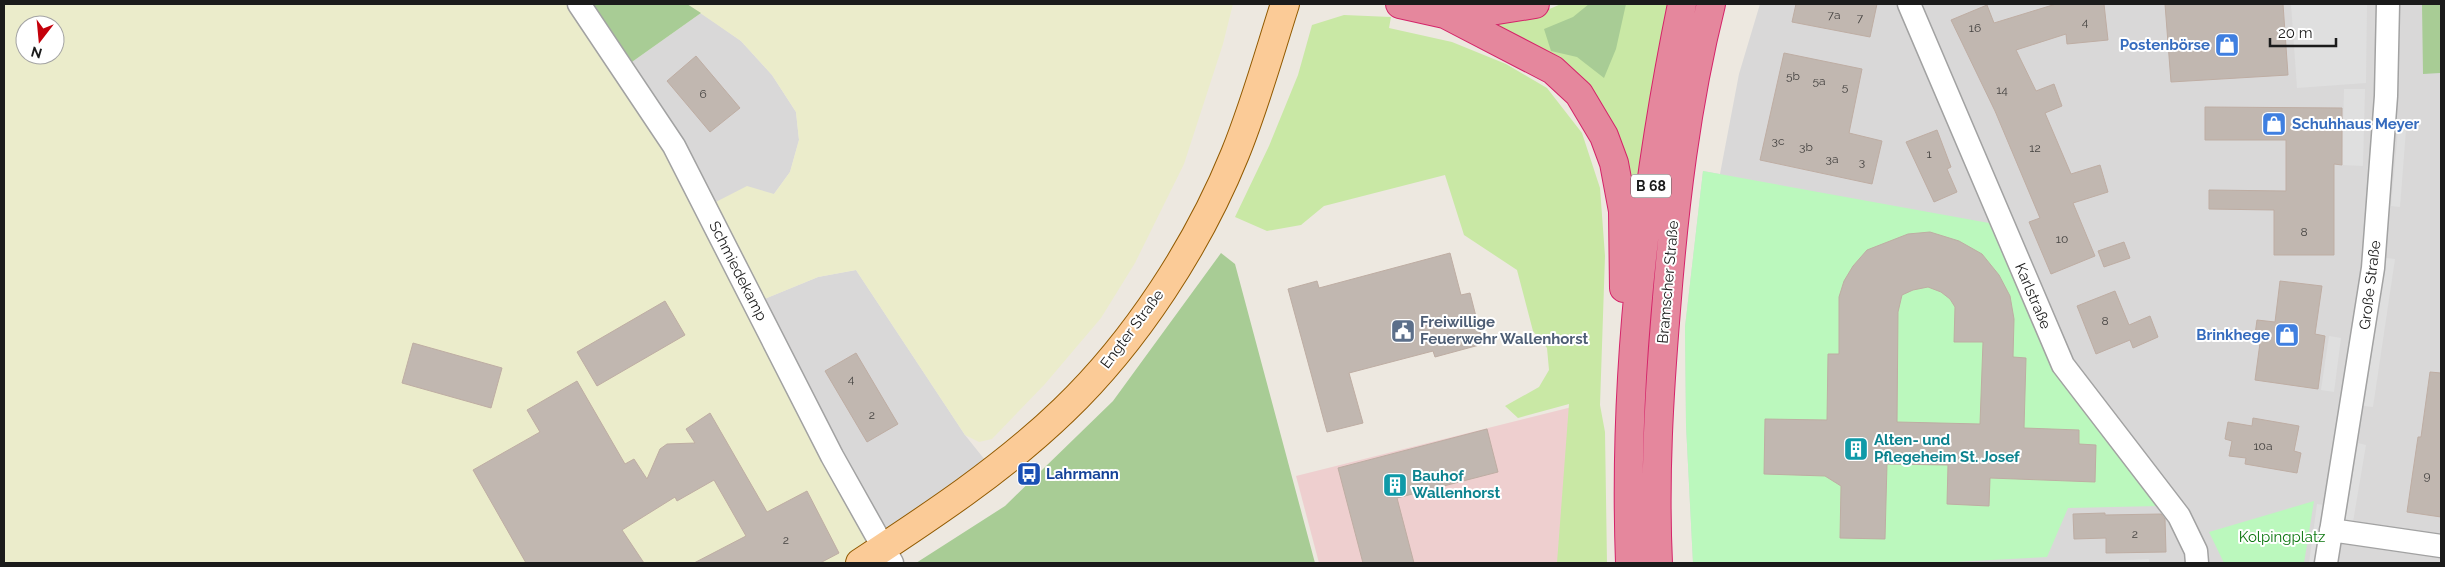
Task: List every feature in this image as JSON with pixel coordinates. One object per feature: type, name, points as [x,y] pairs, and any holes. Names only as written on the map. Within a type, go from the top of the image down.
[{"type":"highway","points":[[1400,4],[1445,14],[1553,70],[1579,94],[1604,136],[1614,162],[1623,211],[1625,261],[1620,383],[1630,410]]},
{"type":"highway","points":[[1445,14],[1497,10],[1535,4]]},
{"type":"highway","name":"Bramscher Straße","points":[[1630,563],[1630,410],[1655,150],[1682,4]]},
{"type":"highway","name":"Bramscher Straße","points":[[1658,563],[1656,436],[1671,245],[1682,151],[1711,4]]},
{"type":"main road","name":"Engter Straße","points":[[860,563],[888,555],[994,470],[1064,410],[1104,368],[1136,326],[1171,275],[1203,221],[1235,154],[1285,4]]},
{"type":"street","name":"Schmiedekamp","points":[[579,4],[674,146],[832,456],[888,555]]},
{"type":"street","name":"Karlstraße","points":[[1909,4],[2063,365],[2179,516],[2196,551],[2197,563]]},
{"type":"street","name":"Große Straße","points":[[2326,563],[2373,268],[2386,106],[2388,4]]},
{"type":"street","points":[[2332,530],[2441,546]]},
{"type":"shaded area","points":[[1760,4],[2441,4],[2441,563],[1693,563],[1686,425],[1685,327],[1703,171],[1720,174],[1739,74]]},
{"type":"shaded area","points":[[2291,4],[2367,4],[2366,83],[2297,88]]},
{"type":"shaded area","points":[[701,13],[741,41],[772,75],[796,112],[799,140],[790,172],[774,194],[706,208],[622,69]]},
{"type":"shaded area","points":[[2344,89],[2365,89],[2363,166],[2342,165]]},
{"type":"shaded area","points":[[2398,130],[2406,130],[2400,207],[2391,206]]},
{"type":"shaded area","points":[[2386,258],[2395,259],[2373,407],[2364,406]]},
{"type":"shaded area","points":[[856,270],[965,435],[993,470],[884,547],[755,303],[818,277]]},
{"type":"shaded area","points":[[2329,336],[2341,338],[2334,392],[2321,390]]},
{"type":"shaded area","points":[[1576,406],[1564,563],[1319,563],[1296,476]]},
{"type":"shaded area","points":[[2358,443],[2366,445],[2353,522],[2345,520]]},
{"type":"shaded area","points":[[2317,504],[2324,505],[2316,563],[2309,563]]},
{"type":"shaded area","points":[[2149,559],[2149,563],[2064,563]]},
{"type":"green space","points":[[4,4],[579,4],[706,207],[747,186],[774,194],[790,172],[799,140],[796,112],[772,75],[741,41],[687,4],[1233,4],[1223,44],[1184,164],[1135,263],[1101,318],[1045,384],[992,439],[979,442],[965,435],[856,270],[818,277],[755,303],[884,547],[858,563],[4,563]]},
{"type":"green space","points":[[579,4],[687,4],[701,13],[622,69]]},
{"type":"green space","points":[[1561,4],[1672,4],[1651,96],[1634,228],[1622,152],[1480,21],[1531,17]]},
{"type":"green space","points":[[1589,4],[1626,4],[1616,49],[1604,78],[1577,57],[1551,51],[1544,29],[1573,17]]},
{"type":"green space","points":[[2422,4],[2441,4],[2440,73],[2423,74]]},
{"type":"green space","points":[[1344,15],[1391,17],[1389,28],[1452,42],[1506,64],[1547,88],[1582,133],[1600,188],[1605,256],[1600,405],[1605,432],[1607,563],[1557,563],[1569,404],[1518,418],[1505,406],[1539,387],[1549,370],[1547,348],[1533,331],[1517,270],[1464,235],[1445,175],[1324,206],[1301,225],[1267,231],[1235,217],[1269,146],[1298,75],[1312,25]]},
{"type":"green space","points":[[1703,171],[1989,223],[2054,371],[2159,506],[2068,508],[2047,557],[1935,563],[1693,563],[1686,425],[1685,327]]},
{"type":"green space","points":[[1221,253],[1235,264],[1315,563],[916,563],[1005,506],[1113,401]]},
{"type":"green space","name":"Kolpingplatz","points":[[2314,501],[2304,563],[2224,563],[2209,532]]},
{"type":"building","points":[[1796,4],[1877,4],[1870,37],[1792,22]]},
{"type":"building","points":[[2056,4],[2104,4],[2108,40],[2067,44],[2066,34],[2016,50],[2036,91],[2054,84],[2062,106],[2045,113],[2071,174],[2100,165],[2108,192],[2073,203],[2095,256],[2051,274],[2029,222],[2040,218],[1995,111],[1951,20],[1987,5],[1994,23]]},
{"type":"building","name":"Postenbörse","points":[[2165,4],[2283,4],[2288,75],[2171,82]]},
{"type":"building","points":[[1784,53],[1862,69],[1849,133],[1882,141],[1872,184],[1760,160]]},
{"type":"building","points":[[696,56],[740,108],[710,132],[667,81]]},
{"type":"building","points":[[2205,107],[2342,108],[2342,165],[2334,164],[2334,255],[2274,255],[2274,210],[2209,209],[2209,190],[2286,191],[2286,140],[2205,140]]},
{"type":"building","points":[[1937,130],[1951,167],[1947,169],[1957,192],[1934,202],[1906,142]]},
{"type":"building","points":[[1930,232],[1959,241],[1982,254],[1999,275],[2010,296],[2014,319],[2013,357],[2026,358],[2024,428],[2079,430],[2079,444],[2096,445],[2095,482],[1990,478],[1989,506],[1947,504],[1948,465],[1887,464],[1885,539],[1840,538],[1841,486],[1825,476],[1764,474],[1765,419],[1827,420],[1828,354],[1839,354],[1839,297],[1844,281],[1853,266],[1867,250],[1908,234]],"holes":[[[1928,287],[1941,292],[1950,299],[1955,307],[1954,342],[1983,342],[1980,424],[1897,422],[1898,312],[1902,295],[1913,290]]]},
{"type":"building","points":[[2124,242],[2130,258],[2104,267],[2098,251]]},
{"type":"building","points":[[1450,253],[1461,295],[1470,293],[1483,344],[1435,357],[1433,351],[1349,373],[1363,423],[1327,432],[1288,289],[1317,281],[1319,288]]},
{"type":"building","name":"Brinkhege","points":[[2280,281],[2322,286],[2315,334],[2325,336],[2318,389],[2255,380],[2260,343],[2254,342],[2257,320],[2275,322]]},
{"type":"building","points":[[2115,291],[2129,325],[2150,316],[2158,337],[2133,348],[2130,340],[2096,354],[2077,306]]},
{"type":"building","points":[[665,301],[685,335],[597,386],[577,352]]},
{"type":"building","points":[[413,343],[502,368],[491,408],[402,383]]},
{"type":"building","points":[[856,353],[898,424],[867,442],[825,371]]},
{"type":"building","points":[[2430,372],[2441,373],[2441,517],[2407,512],[2418,437],[2421,437]]},
{"type":"building","points":[[577,381],[625,464],[634,459],[647,479],[660,449],[667,444],[695,443],[686,429],[710,413],[767,512],[807,491],[839,553],[820,563],[694,563],[746,536],[714,480],[677,501],[675,497],[622,530],[644,563],[526,563],[473,470],[540,432],[527,410]]},
{"type":"building","points":[[2253,418],[2299,426],[2294,451],[2301,453],[2297,473],[2245,464],[2246,458],[2229,456],[2232,441],[2225,439],[2228,422],[2252,426]]},
{"type":"building","name":"Bauhof Wallenhorst","points":[[1487,429],[1498,472],[1397,498],[1414,563],[1363,563],[1338,468]]},
{"type":"building","points":[[2105,513],[2105,515],[2161,514],[2165,519],[2166,552],[2106,553],[2106,538],[2074,539],[2073,514]]},
{"type":"place","name":"Postenbörse","points":[[2227,45]]},
{"type":"place","name":"Schuhhaus Meyer","points":[[2274,124]]},
{"type":"place","name":"Freiwillige Feuerwehr Wallenhorst","points":[[1403,331]]},
{"type":"place","name":"Brinkhege","points":[[2287,335]]},
{"type":"place","name":"Alten- und Pflegeheim St. Josef","points":[[1856,449]]},
{"type":"place","name":"Lahrmann","points":[[1029,474]]},
{"type":"place","name":"Bauhof Wallenhorst","points":[[1395,485]]}]
